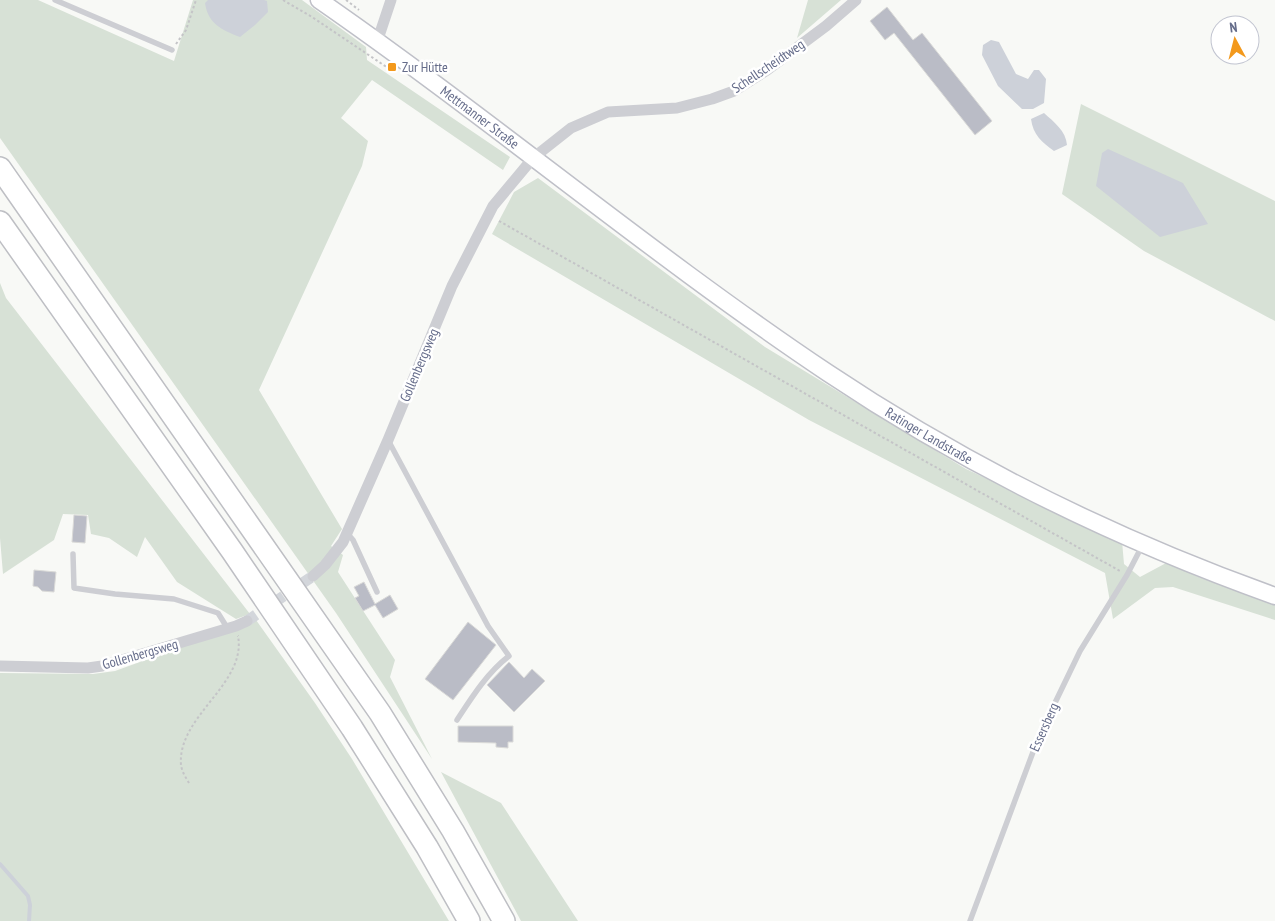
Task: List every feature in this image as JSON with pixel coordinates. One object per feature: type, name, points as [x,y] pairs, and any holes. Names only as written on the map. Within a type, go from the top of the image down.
[{"type":"highway","points":[[0,168],[380,713],[453,831],[504,921]]},
{"type":"highway","points":[[0,222],[232,551],[352,728],[427,847],[469,921]]},
{"type":"main road","name":"Mettmanner Straße","points":[[319,0],[615,218]]},
{"type":"main road","name":"Ratinger Landstraße","points":[[615,218],[791,348],[930,436],[1026,489],[1143,544],[1207,572],[1275,596]]},
{"type":"street","points":[[377,42],[391,0]]},
{"type":"street","name":"Schellscheidtweg","points":[[533,158],[570,128],[608,112],[677,108],[734,91],[767,70],[826,26],[856,0]]},
{"type":"street","name":"Gollenbergsweg","points":[[313,576],[325,565],[343,542],[452,286],[488,215],[493,206],[533,158]]},
{"type":"street","name":"Gollenbergsweg","points":[[0,666],[88,668],[102,666],[232,628],[246,621]]},
{"type":"lane","points":[[55,0],[172,50]]},
{"type":"lane","points":[[388,440],[488,626],[509,656],[496,666],[457,720]]},
{"type":"lane","points":[[347,533],[353,540],[377,592]]},
{"type":"lane","name":"Essersberg","points":[[970,921],[1039,736],[1080,651],[1143,544]]},
{"type":"lane","points":[[73,554],[74,588],[174,599],[218,613],[232,628]]},
{"type":"path","points":[[172,50],[186,30],[196,0]]},
{"type":"path","points":[[283,0],[312,17],[377,61]]},
{"type":"path","points":[[346,0],[361,11]]},
{"type":"path","points":[[488,215],[1126,575]]},
{"type":"path","points":[[189,783],[181,765],[184,744],[192,727],[229,675],[236,659],[239,648],[232,628]]},
{"type":"shaded area","points":[[0,0],[38,0],[174,61],[193,0],[302,0],[366,47],[367,60],[510,157],[503,170],[372,80],[341,118],[368,141],[362,166],[259,390],[342,529],[331,546],[343,555],[338,572],[395,660],[390,677],[432,759],[336,613],[0,138]]},
{"type":"shaded area","points":[[208,0],[264,0],[267,1],[268,12],[240,37],[227,32],[213,21],[209,16],[205,3]]},
{"type":"shaded area","points":[[808,0],[841,0],[797,38]]},
{"type":"shaded area","points":[[991,40],[999,42],[1016,74],[1028,79],[1034,70],[1039,70],[1046,79],[1044,103],[1033,109],[1022,109],[998,86],[982,55],[983,45]]},
{"type":"shaded area","points":[[1081,104],[1275,201],[1275,321],[1144,251],[1062,194]]},
{"type":"shaded area","points":[[1044,113],[1062,131],[1067,145],[1054,151],[1039,138],[1031,119]]},
{"type":"shaded area","points":[[1108,149],[1183,183],[1208,224],[1160,237],[1096,186],[1102,153]]},
{"type":"shaded area","points":[[538,178],[765,347],[966,469],[1122,541],[1124,564],[1140,577],[1168,562],[1196,576],[1275,605],[1275,620],[1173,587],[1155,588],[1113,619],[1105,573],[809,420],[492,234],[514,192]]},
{"type":"shaded area","points":[[0,283],[6,298],[250,614],[236,619],[177,582],[145,537],[137,557],[109,538],[91,534],[88,515],[63,514],[54,540],[3,574],[0,538]]},
{"type":"shaded area","points":[[256,620],[352,759],[449,921],[0,921],[0,673],[93,674],[115,671]]},
{"type":"shaded area","points":[[441,772],[501,803],[578,921],[521,921]]},
{"type":"building","points":[[887,7],[913,40],[922,33],[992,121],[975,135],[894,33],[885,40],[870,21]]},
{"type":"building","points":[[74,515],[87,516],[85,543],[72,542]]},
{"type":"building","points":[[34,570],[56,572],[54,592],[42,591],[38,587],[33,586]]},
{"type":"building","points":[[364,582],[375,604],[390,595],[398,609],[383,618],[375,605],[363,611],[355,598],[359,596],[354,587]]},
{"type":"building","points":[[468,622],[496,645],[453,700],[425,679]]},
{"type":"building","points":[[509,662],[524,678],[532,669],[545,681],[514,712],[487,685]]},
{"type":"building","points":[[458,726],[513,726],[513,742],[508,742],[508,748],[496,747],[496,743],[458,742]]},
{"type":"waterway","points":[[0,864],[28,896],[30,905],[29,921]]},
{"type":"tunnel","points":[[247,621],[313,576]]},
{"type":"place","name":"Zur Hütte","points":[[392,67]]}]
